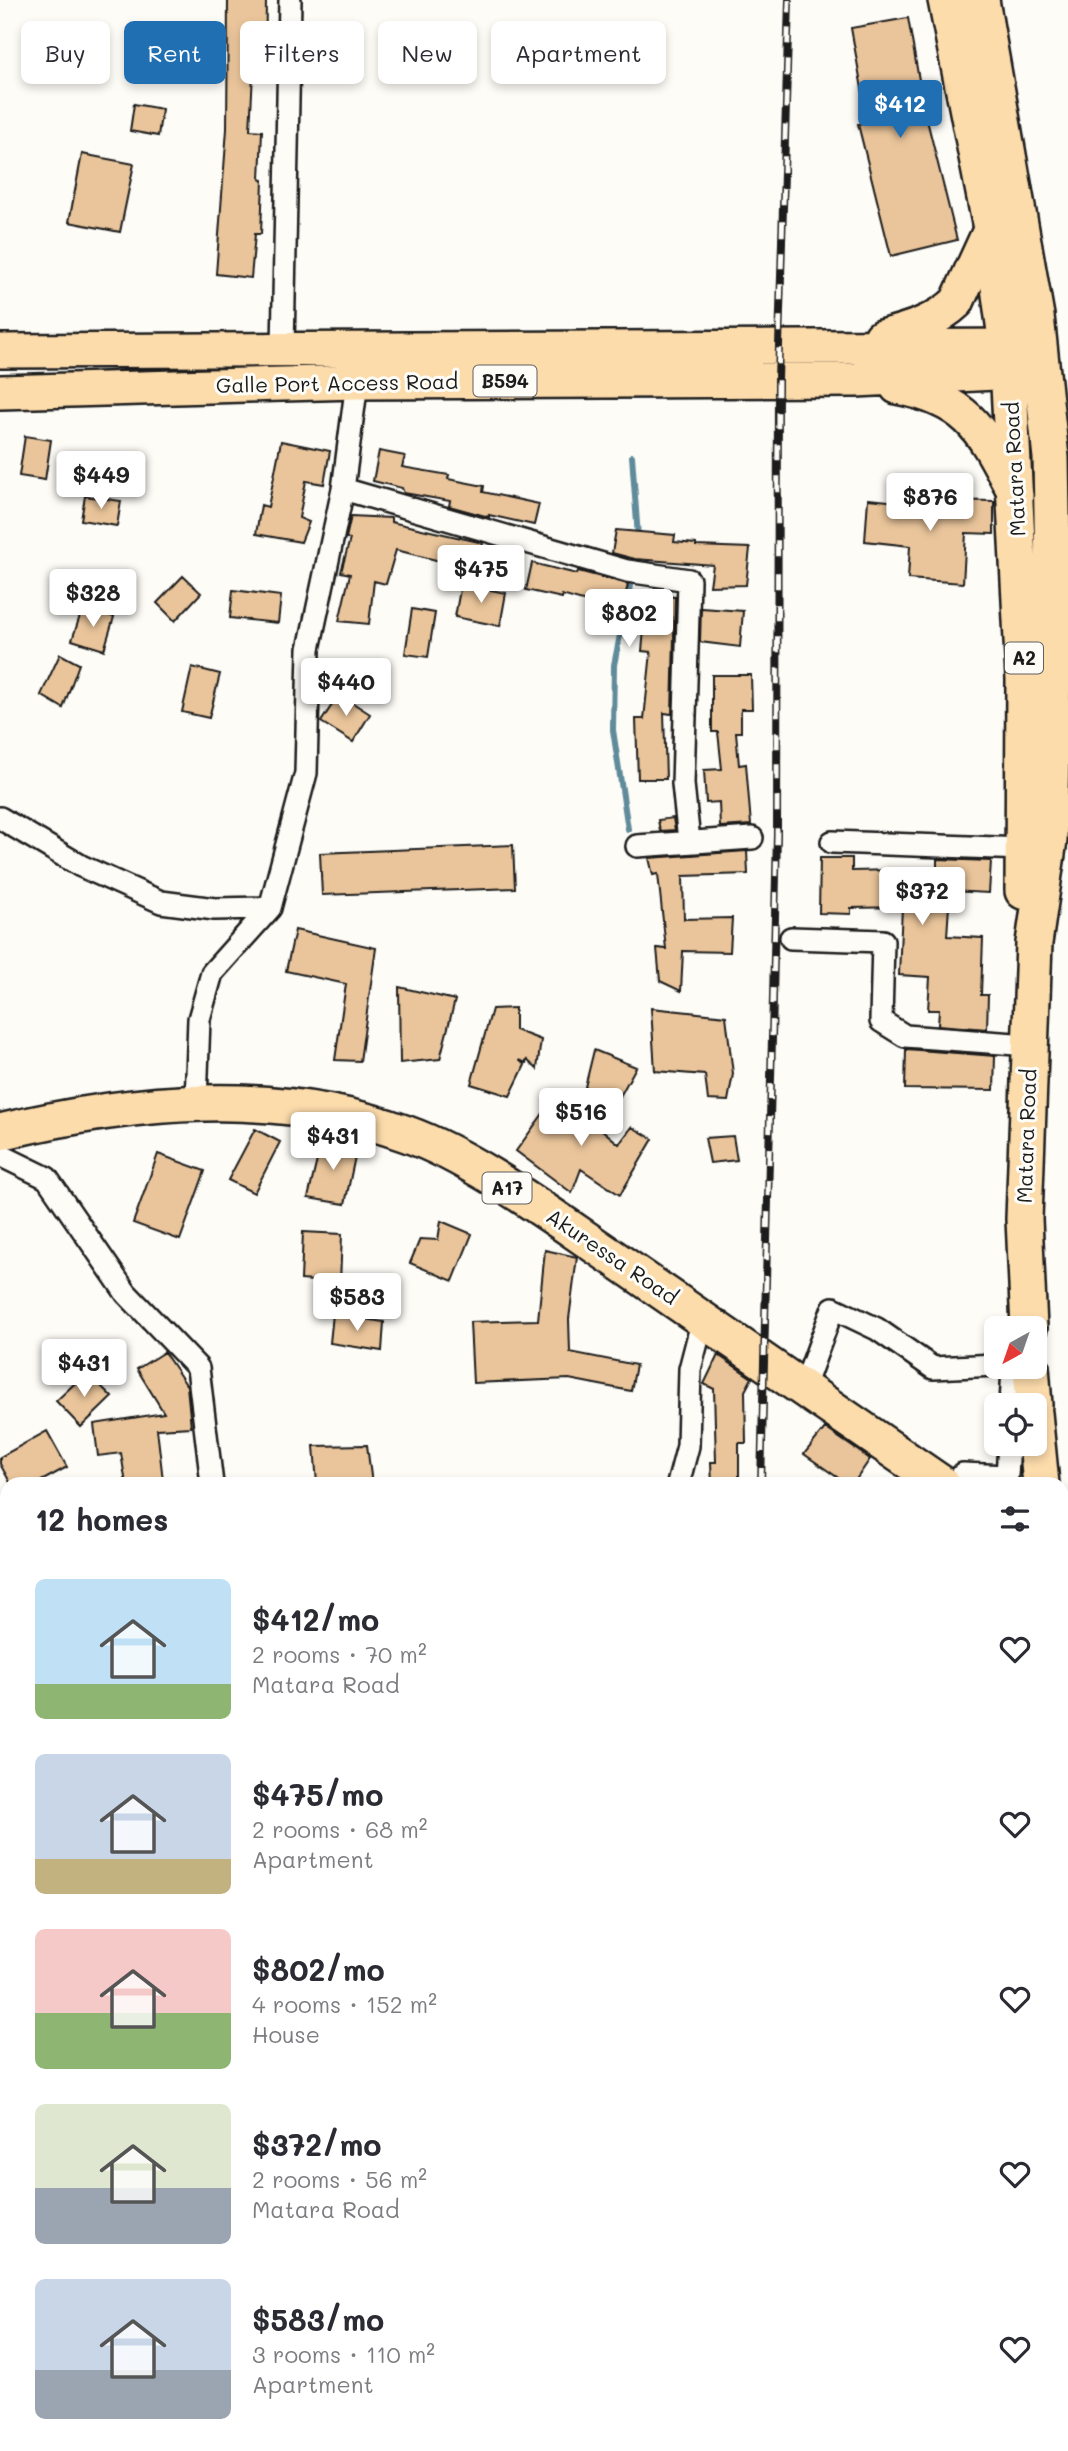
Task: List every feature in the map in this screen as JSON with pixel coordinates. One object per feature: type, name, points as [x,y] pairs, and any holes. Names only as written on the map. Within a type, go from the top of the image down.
[{"type":"highway","name":"Matara Road","points":[[946,0],[991,228],[1051,458],[1054,624],[1049,841],[1034,943],[1024,1219],[1028,1316]]},
{"type":"highway","name":"Matara Road","points":[[981,0],[1024,359],[1017,497],[1024,679],[1023,893],[1034,943]]},
{"type":"highway","name":"Akuressa Road","points":[[0,1132],[78,1115],[196,1102],[285,1106],[365,1121],[419,1139],[456,1157],[543,1210],[932,1477]]},
{"type":"highway","points":[[1038,1456],[1040,1477]]},
{"type":"main road","points":[[841,347],[912,330],[949,310],[963,293],[991,228]]},
{"type":"main road","name":"Galle Port Access Road","points":[[0,351],[841,347],[1024,359]]},
{"type":"main road","name":"Galle Port Access Road","points":[[0,392],[358,382],[856,380],[1024,359]]},
{"type":"main road","points":[[856,380],[921,392],[957,407],[972,420],[1017,497]]},
{"type":"street","points":[[284,348],[290,0]]},
{"type":"street","points":[[196,1102],[199,1019],[212,973],[270,908],[306,774],[309,649],[343,489],[358,382]]},
{"type":"street","points":[[343,489],[626,571],[689,580],[683,784],[689,841]]},
{"type":"street","points":[[0,818],[81,866],[161,902],[215,908],[270,908]]},
{"type":"street","points":[[637,846],[752,838]]},
{"type":"street","points":[[832,842],[1024,849]]},
{"type":"street","points":[[791,938],[883,941],[881,1021],[905,1036],[1030,1045],[1009,1222],[1012,1316]]},
{"type":"street","points":[[0,1154],[47,1178],[126,1293],[198,1368],[211,1477]]},
{"type":"street","points":[[804,1387],[833,1308],[877,1329],[933,1368],[984,1366]]},
{"type":"street","points":[[680,1477],[688,1446],[690,1368],[703,1319]]},
{"type":"street","points":[[961,1477],[963,1474],[1007,1476],[1008,1456]]},
{"type":"building","points":[[228,0],[266,0],[266,21],[240,21],[240,84],[252,84],[250,130],[262,131],[261,234],[255,234],[251,278],[216,274],[227,129]]},
{"type":"building","points":[[908,18],[924,108],[957,240],[891,256],[858,124],[868,122],[851,28]]},
{"type":"building","points":[[134,104],[162,109],[158,136],[130,131]]},
{"type":"building","points":[[82,154],[134,164],[120,232],[69,222]]},
{"type":"building","points":[[25,436],[51,440],[45,480],[19,476]]},
{"type":"building","points":[[281,441],[330,451],[324,484],[306,481],[299,518],[309,522],[301,542],[256,534],[261,505],[268,507]]},
{"type":"building","points":[[379,451],[405,456],[402,467],[449,475],[448,479],[484,486],[483,492],[539,504],[534,525],[489,517],[449,506],[450,501],[404,493],[402,488],[373,481]]},
{"type":"building","points":[[85,496],[121,501],[117,526],[81,520]]},
{"type":"building","points":[[868,499],[930,505],[931,500],[994,501],[994,534],[966,533],[963,583],[908,579],[910,546],[865,541]]},
{"type":"building","points":[[351,516],[391,518],[391,522],[483,543],[476,570],[396,550],[386,584],[374,581],[369,624],[339,621],[350,574],[341,572],[350,539],[346,538]]},
{"type":"building","points":[[616,530],[675,535],[674,542],[696,546],[750,548],[746,585],[710,586],[713,565],[635,559],[612,553]]},
{"type":"building","points":[[532,563],[628,584],[626,593],[675,597],[672,714],[664,713],[666,779],[638,779],[636,719],[644,719],[651,652],[642,651],[645,619],[562,595],[562,598],[526,590]]},
{"type":"building","points":[[183,576],[201,593],[175,621],[157,603]]},
{"type":"building","points":[[461,584],[506,593],[500,626],[455,617]]},
{"type":"building","points":[[233,590],[281,596],[278,623],[230,618]]},
{"type":"building","points":[[83,607],[114,617],[104,650],[72,640]]},
{"type":"building","points":[[701,608],[743,611],[740,647],[700,642]]},
{"type":"building","points":[[412,609],[435,613],[428,657],[405,654]]},
{"type":"building","points":[[60,654],[79,664],[63,708],[41,695]]},
{"type":"building","points":[[192,667],[220,674],[209,718],[182,712]]},
{"type":"building","points":[[712,675],[751,675],[752,709],[741,709],[741,732],[736,732],[739,765],[746,764],[751,825],[720,827],[719,802],[706,803],[704,770],[722,769],[718,732],[712,732]]},
{"type":"building","points":[[339,694],[370,714],[353,742],[321,722]]},
{"type":"building","points":[[673,818],[675,830],[660,831],[658,820]]},
{"type":"building","points":[[513,845],[515,888],[322,895],[320,853]]},
{"type":"building","points":[[747,851],[748,874],[683,876],[684,919],[732,918],[730,952],[683,951],[681,991],[660,981],[657,948],[666,949],[658,874],[653,875],[649,858]]},
{"type":"building","points":[[820,858],[852,858],[852,871],[937,869],[937,859],[991,861],[989,893],[950,891],[947,936],[983,938],[981,995],[988,995],[987,1029],[938,1025],[939,1010],[928,1010],[930,977],[899,975],[902,907],[851,908],[851,914],[819,913]]},
{"type":"building","points":[[295,930],[376,948],[360,1061],[335,1060],[346,984],[286,971]]},
{"type":"building","points":[[399,987],[455,1000],[440,1059],[400,1063]]},
{"type":"building","points":[[515,1008],[515,1030],[541,1040],[537,1069],[527,1060],[526,1063],[519,1060],[525,1065],[510,1096],[471,1084],[492,1009]]},
{"type":"building","points":[[651,1008],[726,1016],[733,1074],[728,1101],[708,1100],[705,1075],[655,1071]]},
{"type":"building","points":[[906,1049],[995,1056],[994,1090],[905,1089]]},
{"type":"building","points":[[594,1050],[636,1067],[618,1100],[585,1087]]},
{"type":"building","points":[[558,1093],[619,1144],[632,1127],[653,1139],[620,1195],[581,1169],[572,1193],[516,1151]]},
{"type":"building","points":[[255,1129],[280,1142],[254,1193],[228,1180]]},
{"type":"building","points":[[733,1136],[737,1160],[710,1163],[705,1138]]},
{"type":"building","points":[[322,1139],[357,1147],[345,1204],[308,1198]]},
{"type":"building","points":[[158,1154],[205,1171],[180,1240],[133,1223]]},
{"type":"building","points":[[441,1221],[472,1234],[453,1281],[410,1263],[420,1239],[438,1240]]},
{"type":"building","points":[[303,1232],[342,1234],[340,1283],[301,1280]]},
{"type":"building","points":[[545,1250],[577,1257],[569,1319],[570,1352],[636,1365],[631,1391],[569,1379],[473,1383],[470,1322],[538,1320]]},
{"type":"building","points":[[333,1314],[384,1322],[382,1351],[330,1343]]},
{"type":"building","points":[[164,1352],[187,1386],[191,1427],[157,1429],[163,1477],[125,1477],[121,1453],[98,1456],[94,1424],[164,1413],[137,1369]]},
{"type":"building","points":[[718,1355],[752,1378],[745,1391],[746,1443],[739,1443],[739,1477],[712,1477],[711,1462],[716,1462],[714,1389],[704,1384]]},
{"type":"building","points":[[87,1372],[112,1397],[81,1427],[56,1401]]},
{"type":"building","points":[[825,1428],[870,1459],[858,1477],[837,1477],[804,1454]]},
{"type":"building","points":[[47,1431],[67,1467],[49,1477],[7,1477],[0,1464],[0,1457]]},
{"type":"building","points":[[367,1445],[371,1477],[316,1477],[314,1446]]},
{"type":"waterway","points":[[632,456],[638,537]]},
{"type":"waterway","points":[[628,829],[613,730],[614,665],[637,551]]},
{"type":"railway","points":[[761,1477],[777,835],[778,380],[789,0]]}]
